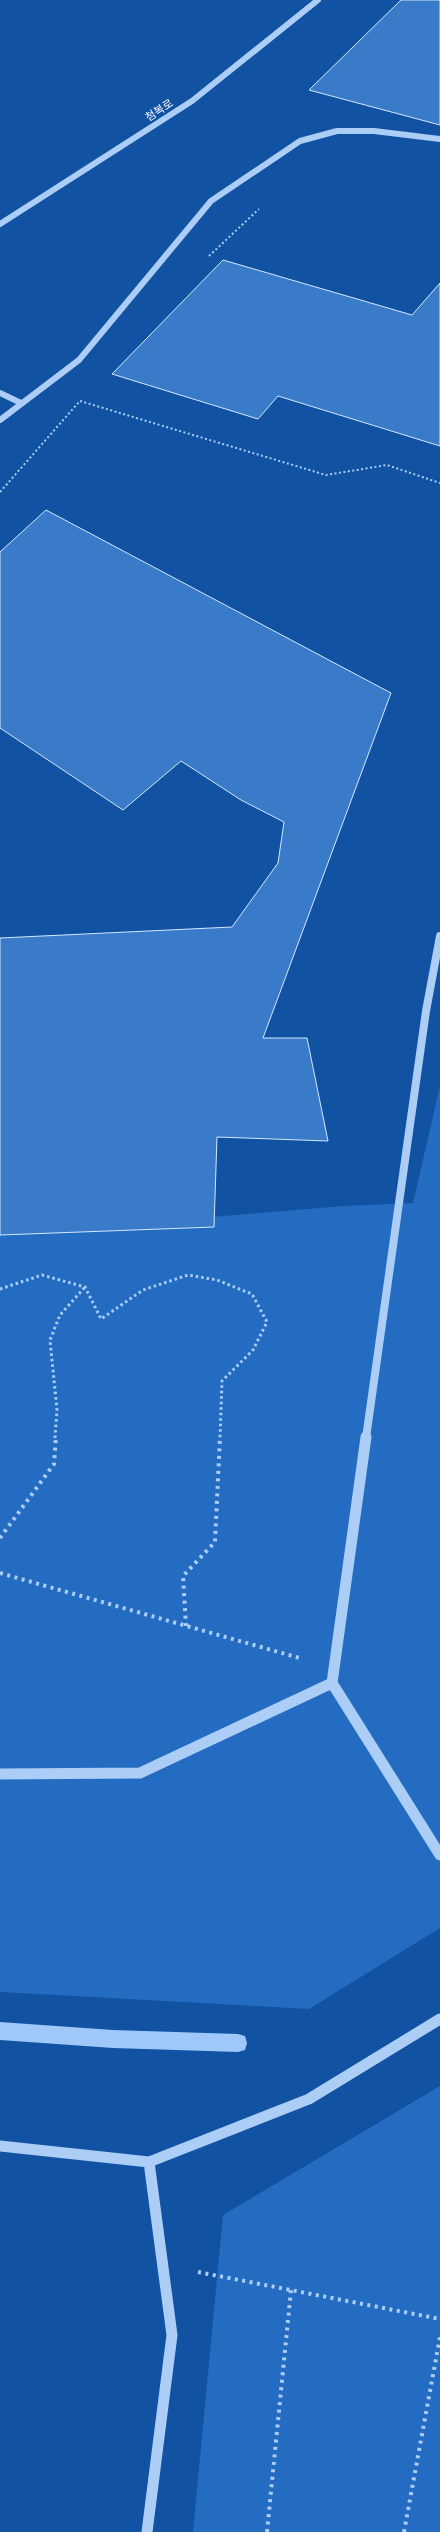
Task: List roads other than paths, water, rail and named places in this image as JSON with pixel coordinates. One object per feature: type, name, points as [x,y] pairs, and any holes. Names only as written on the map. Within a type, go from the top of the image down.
[{"type":"street","name":"첨복로","points":[[0,224],[192,101],[318,0]]},
{"type":"street","points":[[0,420],[79,360],[211,201],[300,141],[337,131],[374,131],[440,139]]},
{"type":"street","points":[[0,392],[21,403]]},
{"type":"street","points":[[440,936],[426,1011],[332,1683],[440,1854]]},
{"type":"street","points":[[0,1774],[140,1774],[332,1683]]},
{"type":"street","points":[[0,2146],[149,2162],[309,2099],[440,2019]]},
{"type":"street","points":[[147,2532],[172,2335],[149,2162]]},
{"type":"waterway","points":[[0,2031],[113,2039],[238,2043]]}]
